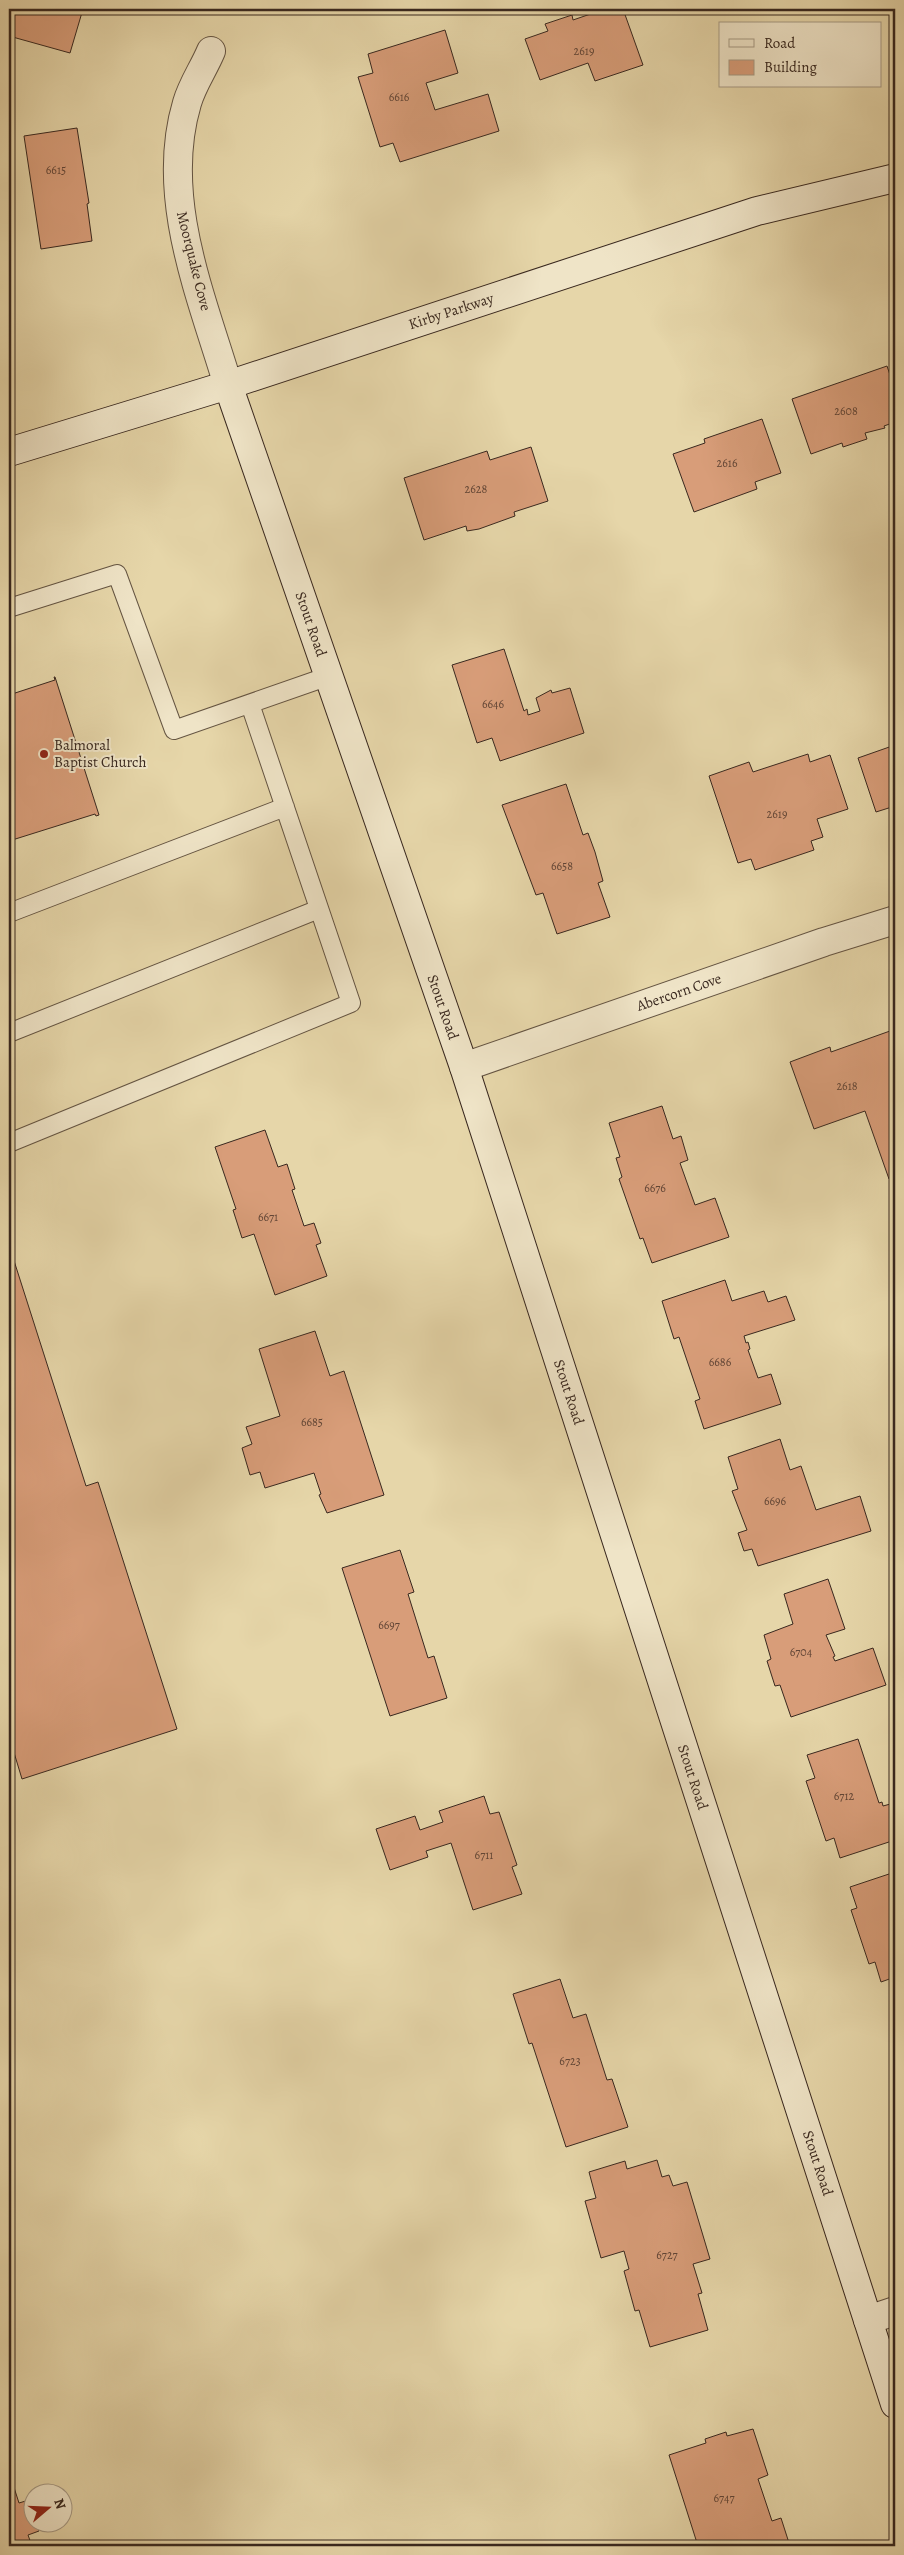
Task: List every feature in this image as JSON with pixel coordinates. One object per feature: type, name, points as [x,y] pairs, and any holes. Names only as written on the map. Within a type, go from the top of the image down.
[{"type":"street","name":"Moorquake Cove","points":[[212,51],[187,101],[179,140],[178,186],[183,228],[192,267],[228,384]]},
{"type":"street","name":"Kirby Parkway","points":[[9,452],[228,384],[757,211],[895,178]]},
{"type":"street","name":"Stout Road","points":[[228,384],[464,1067],[895,2404]]},
{"type":"street","name":"Abercorn Cove","points":[[464,1067],[824,942],[895,920]]},
{"type":"street","points":[[868,2320],[895,2311]]},
{"type":"lane","points":[[9,608],[117,574],[174,730],[329,676]]},
{"type":"lane","points":[[9,1143],[351,1003],[250,704]]},
{"type":"lane","points":[[9,913],[285,807]]},
{"type":"lane","points":[[9,1033],[319,909]]},
{"type":"building","points":[[9,9],[83,9],[70,53],[9,36]]},
{"type":"building","points":[[605,9],[623,9],[643,65],[595,81],[588,63],[540,80],[525,39],[548,31],[545,24],[572,15],[573,20]]},
{"type":"building","points":[[445,30],[458,73],[426,83],[435,110],[488,94],[499,131],[400,162],[393,143],[380,147],[358,77],[373,73],[368,54]]},
{"type":"building","points":[[77,128],[89,203],[87,204],[92,241],[41,249],[24,136]]},
{"type":"building","points":[[887,366],[895,390],[895,422],[884,426],[885,428],[865,433],[867,439],[843,447],[842,443],[811,454],[792,399]]},
{"type":"building","points":[[762,419],[781,473],[755,482],[757,489],[694,512],[673,454],[705,443],[704,439]]},
{"type":"building","points":[[531,447],[548,501],[514,512],[515,516],[479,529],[467,531],[466,526],[424,540],[404,478],[487,451],[490,460]]},
{"type":"building","points":[[504,649],[524,711],[527,709],[528,715],[540,711],[536,698],[551,690],[552,693],[570,688],[584,733],[500,761],[492,738],[477,743],[452,665]]},
{"type":"building","name":"Balmoral Baptist Church","points":[[55,677],[99,815],[96,816],[95,814],[9,841],[9,695],[55,680]]},
{"type":"building","points":[[895,745],[895,806],[876,812],[858,758]]},
{"type":"building","points":[[808,754],[810,762],[830,755],[848,809],[817,819],[823,837],[811,841],[814,850],[755,870],[751,859],[738,863],[709,776],[749,762],[753,772]]},
{"type":"building","points":[[566,784],[583,835],[588,833],[595,852],[603,881],[598,883],[610,917],[557,934],[543,893],[536,895],[502,805]]},
{"type":"building","points":[[890,1031],[895,1045],[895,1177],[889,1179],[865,1111],[814,1129],[790,1062],[830,1047],[831,1052]]},
{"type":"building","points":[[662,1106],[673,1139],[681,1136],[688,1160],[680,1163],[695,1205],[715,1198],[729,1237],[652,1263],[643,1238],[640,1239],[619,1179],[622,1177],[616,1158],[620,1157],[609,1123]]},
{"type":"building","points":[[265,1130],[278,1167],[287,1164],[295,1189],[292,1190],[304,1226],[314,1223],[321,1243],[316,1245],[327,1276],[275,1295],[254,1234],[242,1238],[233,1210],[236,1209],[215,1147]]},
{"type":"building","points":[[9,1245],[86,1486],[98,1482],[177,1729],[22,1779],[9,1736]]},
{"type":"building","points":[[725,1280],[732,1301],[764,1291],[768,1302],[786,1296],[795,1320],[744,1336],[746,1343],[748,1342],[750,1349],[748,1350],[758,1378],[771,1374],[781,1404],[704,1429],[695,1401],[700,1399],[679,1337],[674,1339],[662,1301]]},
{"type":"building","points":[[315,1331],[330,1376],[344,1371],[384,1495],[327,1513],[319,1495],[321,1494],[314,1473],[265,1488],[260,1472],[250,1475],[242,1448],[252,1444],[246,1427],[280,1416],[259,1349]]},
{"type":"building","points":[[780,1439],[790,1470],[801,1466],[816,1510],[860,1496],[871,1531],[758,1566],[752,1549],[744,1551],[738,1533],[747,1530],[732,1491],[738,1489],[728,1457]]},
{"type":"building","points":[[400,1550],[414,1592],[408,1594],[428,1658],[434,1656],[447,1698],[390,1716],[342,1568]]},
{"type":"building","points":[[828,1579],[845,1629],[826,1635],[835,1656],[833,1657],[835,1661],[873,1648],[886,1685],[791,1717],[780,1685],[775,1686],[767,1661],[771,1659],[764,1635],[793,1624],[784,1594]]},
{"type":"building","points":[[858,1739],[879,1803],[882,1802],[883,1806],[894,1803],[890,1790],[895,1788],[895,1840],[840,1858],[834,1838],[826,1841],[806,1781],[815,1778],[807,1755]]},
{"type":"building","points":[[484,1796],[490,1814],[499,1812],[517,1865],[512,1867],[522,1894],[473,1910],[451,1843],[426,1851],[428,1857],[390,1870],[376,1829],[415,1816],[420,1830],[443,1822],[439,1811]]},
{"type":"building","points":[[895,1872],[895,1977],[881,1982],[875,1962],[869,1964],[851,1910],[857,1908],[850,1887]]},
{"type":"building","points":[[560,1979],[573,2018],[586,2014],[607,2080],[612,2079],[628,2127],[566,2147],[532,2043],[529,2044],[513,1994]]},
{"type":"building","points":[[657,2160],[662,2177],[669,2175],[673,2186],[687,2182],[710,2259],[693,2264],[702,2293],[698,2294],[708,2330],[650,2347],[639,2310],[635,2311],[624,2271],[629,2269],[624,2251],[601,2258],[585,2201],[596,2198],[589,2172],[625,2161],[627,2169]]},
{"type":"building","points":[[753,2429],[768,2475],[758,2479],[772,2521],[781,2518],[790,2546],[698,2546],[669,2455],[706,2443],[705,2439],[726,2432],[727,2436]]},
{"type":"building","points":[[9,2472],[19,2503],[22,2502],[22,2532],[36,2532],[28,2535],[32,2546],[9,2546]]},
{"type":"place","name":"Balmoral Baptist Church","points":[[44,754]]}]
